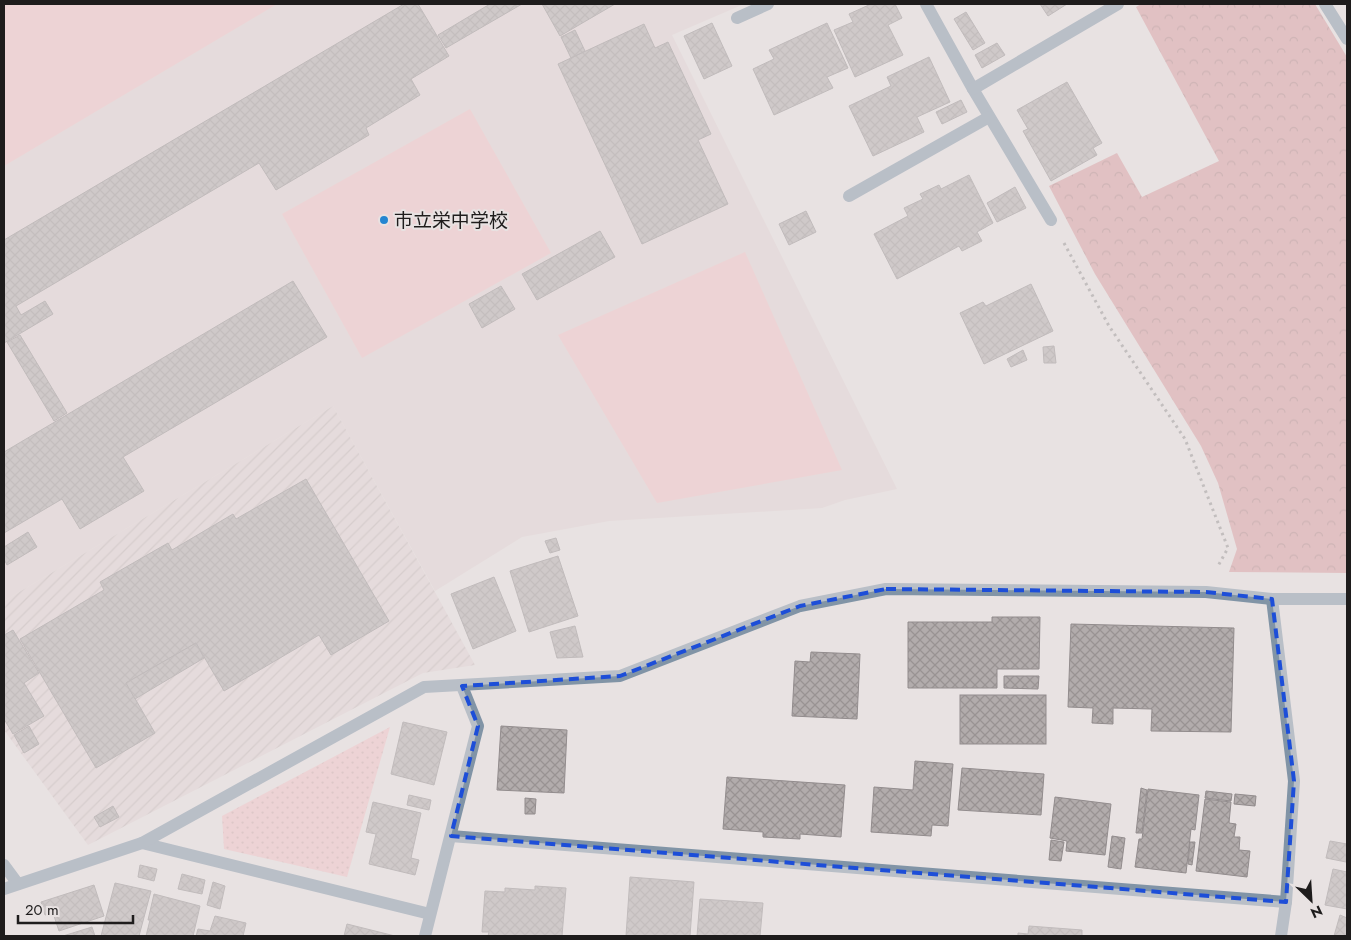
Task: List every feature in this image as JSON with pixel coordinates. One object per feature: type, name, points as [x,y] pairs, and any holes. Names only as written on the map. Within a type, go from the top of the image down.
[{"type":"street","points":[[736,18],[768,4]]},
{"type":"street","points":[[926,4],[989,117],[1051,220]]},
{"type":"street","points":[[973,89],[1118,4]]},
{"type":"street","points":[[1326,4],[1347,40]]},
{"type":"street","points":[[849,196],[989,117]]},
{"type":"street","points":[[4,889],[142,843],[424,687],[620,676],[800,606],[886,590],[1206,592],[1272,599],[1347,599]]},
{"type":"street","points":[[1272,599],[1294,781],[1286,902],[1281,936]]},
{"type":"street","points":[[425,936],[478,726],[462,686]]},
{"type":"street","points":[[451,836],[1286,902]]},
{"type":"street","points":[[142,843],[430,914]]},
{"type":"street","points":[[4,865],[18,884]]},
{"type":"path","points":[[1051,220],[1110,326],[1185,439],[1228,548],[1206,592]]},
{"type":"highlighted area","points":[[886,589],[1206,592],[1272,599],[1294,781],[1286,902],[451,836],[478,726],[462,686],[620,676],[800,606]]},
{"type":"shaded area","name":"市立栄中学校","points":[[4,4],[744,4],[672,35],[897,489],[845,500],[822,508],[609,521],[522,537],[435,591],[333,406],[4,601]]},
{"type":"shaded area","points":[[4,4],[277,4],[4,166]]},
{"type":"shaded area","points":[[470,109],[551,253],[362,358],[282,214]]},
{"type":"shaded area","points":[[745,252],[842,470],[657,503],[558,335]]},
{"type":"shaded area","points":[[333,406],[475,665],[423,673],[88,845],[4,730],[4,601]]},
{"type":"shaded area","points":[[390,727],[347,877],[224,849],[222,816]]},
{"type":"green space","points":[[1141,4],[1315,4],[1347,57],[1347,573],[1229,572],[1237,549],[1218,483],[1201,446],[1095,274],[1049,186],[1117,153],[1142,197],[1219,161],[1136,7]]},
{"type":"building","points":[[404,4],[418,4],[449,56],[411,79],[420,95],[366,128],[369,135],[276,190],[259,163],[16,306],[21,315],[45,301],[53,314],[4,343],[4,240]]},
{"type":"building","points":[[490,4],[522,4],[446,48],[438,35]]},
{"type":"building","points":[[542,4],[615,4],[560,36]]},
{"type":"building","points":[[871,4],[895,4],[902,18],[888,25],[903,55],[855,77],[834,30],[853,22],[849,14]]},
{"type":"building","points":[[1040,4],[1067,4],[1048,16]]},
{"type":"building","points":[[966,12],[985,43],[973,50],[954,19]]},
{"type":"building","points":[[712,23],[732,66],[704,79],[684,36]]},
{"type":"building","points":[[827,23],[848,68],[827,77],[833,88],[774,115],[753,69],[774,59],[769,50]]},
{"type":"building","points":[[644,24],[655,48],[668,42],[711,134],[698,140],[728,204],[642,244],[558,64]]},
{"type":"building","points":[[575,30],[585,51],[571,58],[561,37]]},
{"type":"building","points":[[997,43],[1005,55],[982,68],[975,55]]},
{"type":"building","points":[[929,57],[950,102],[917,117],[924,132],[873,156],[849,106],[891,86],[887,77]]},
{"type":"building","points":[[1067,82],[1102,143],[1093,148],[1097,155],[1051,181],[1023,131],[1028,129],[1017,110]]},
{"type":"building","points":[[961,100],[967,112],[942,124],[936,112]]},
{"type":"building","points":[[969,175],[993,223],[977,232],[982,241],[962,251],[959,246],[897,279],[874,234],[908,216],[904,208],[923,199],[920,194],[939,185],[941,189]]},
{"type":"building","points":[[1015,187],[1026,208],[997,222],[987,203]]},
{"type":"building","points":[[806,211],[816,232],[789,245],[779,224]]},
{"type":"building","points":[[600,231],[615,257],[537,300],[522,274]]},
{"type":"building","points":[[293,281],[327,337],[123,457],[144,491],[80,529],[62,499],[4,533],[4,452]]},
{"type":"building","points":[[1031,284],[1053,331],[984,364],[960,313],[983,302],[986,306]]},
{"type":"building","points":[[501,286],[515,309],[482,328],[469,304]]},
{"type":"building","points":[[20,335],[67,413],[54,421],[7,342]]},
{"type":"building","points":[[1054,346],[1056,363],[1044,363],[1043,347]]},
{"type":"building","points":[[1023,350],[1027,360],[1011,367],[1007,359]]},
{"type":"building","points":[[306,479],[389,621],[331,655],[319,635],[224,691],[196,643],[126,683],[155,733],[96,768],[20,639],[104,590],[100,582],[168,543],[172,550],[233,514],[236,519]]},
{"type":"building","points":[[28,532],[37,547],[7,565],[4,559],[4,547]]},
{"type":"building","points":[[556,538],[560,550],[550,553],[545,541]]},
{"type":"building","points":[[558,556],[578,616],[529,632],[510,571]]},
{"type":"building","points":[[494,577],[516,631],[473,649],[451,594]]},
{"type":"building","points":[[992,617],[1040,617],[1039,669],[997,669],[997,688],[908,688],[908,622],[992,622]]},
{"type":"building","points":[[1071,624],[1234,628],[1231,732],[1151,731],[1152,709],[1113,708],[1113,724],[1092,723],[1093,708],[1068,707]]},
{"type":"building","points":[[575,626],[583,657],[557,658],[550,632]]},
{"type":"building","points":[[13,630],[39,673],[24,683],[44,716],[13,734],[4,719],[4,635]]},
{"type":"building","points":[[196,643],[204,658],[135,699],[126,683]]},
{"type":"building","points":[[811,652],[860,654],[857,719],[792,716],[795,661],[810,662]]},
{"type":"building","points":[[1004,676],[1039,676],[1038,689],[1004,688]]},
{"type":"building","points":[[960,695],[1046,695],[1046,744],[960,744]]},
{"type":"building","points":[[403,722],[447,732],[434,785],[391,774]]},
{"type":"building","points":[[29,726],[39,744],[24,753],[14,735]]},
{"type":"building","points":[[501,726],[567,730],[564,793],[497,790]]},
{"type":"building","points":[[915,761],[953,764],[948,826],[932,825],[931,836],[871,832],[874,787],[913,790]]},
{"type":"building","points":[[962,768],[1044,774],[1041,815],[958,810]]},
{"type":"building","points":[[727,777],[845,785],[841,837],[800,834],[800,839],[763,837],[763,832],[723,829]]},
{"type":"building","points":[[1141,788],[1147,790],[1142,833],[1136,833]]},
{"type":"building","points":[[1148,789],[1199,795],[1195,830],[1191,829],[1186,873],[1135,867],[1139,839],[1142,839]]},
{"type":"building","points":[[1206,791],[1232,794],[1231,801],[1205,798]]},
{"type":"building","points":[[1235,794],[1256,796],[1255,806],[1234,804]]},
{"type":"building","points":[[409,795],[431,800],[429,810],[407,805]]},
{"type":"building","points":[[1055,797],[1111,804],[1105,855],[1066,851],[1067,841],[1050,838]]},
{"type":"building","points":[[525,798],[536,799],[535,814],[525,814]]},
{"type":"building","points":[[1205,799],[1231,802],[1229,823],[1236,824],[1234,837],[1240,837],[1239,850],[1250,851],[1247,877],[1196,871]]},
{"type":"building","points":[[373,802],[421,813],[411,858],[419,860],[415,875],[369,864],[376,834],[366,832]]},
{"type":"building","points":[[113,806],[119,817],[100,827],[94,817]]},
{"type":"building","points":[[1112,836],[1125,838],[1121,869],[1108,867]]},
{"type":"building","points":[[1051,840],[1064,842],[1061,861],[1049,860]]},
{"type":"building","points":[[1330,841],[1347,844],[1346,862],[1326,858]]},
{"type":"building","points":[[1190,842],[1195,842],[1192,865],[1188,864]]},
{"type":"building","points":[[140,865],[157,869],[154,881],[138,877]]},
{"type":"building","points":[[1333,869],[1347,872],[1347,909],[1325,905]]},
{"type":"building","points":[[182,874],[205,880],[202,894],[178,889]]},
{"type":"building","points":[[630,877],[694,882],[690,936],[626,936]]},
{"type":"building","points":[[213,882],[225,886],[220,909],[207,905]]},
{"type":"building","points":[[115,883],[151,891],[139,936],[101,936]]},
{"type":"building","points":[[94,885],[104,916],[59,931],[53,913],[45,915],[41,902]]},
{"type":"building","points":[[535,886],[566,888],[562,936],[488,936],[489,932],[482,932],[485,891],[505,892],[505,888],[535,890]]},
{"type":"building","points":[[154,894],[200,906],[193,936],[146,936]]},
{"type":"building","points":[[700,899],[763,903],[760,936],[697,936]]},
{"type":"building","points":[[1340,915],[1347,918],[1347,936],[1334,936]]},
{"type":"building","points":[[215,916],[246,923],[243,936],[196,936],[198,929],[210,931]]},
{"type":"building","points":[[347,924],[395,936],[344,936]]},
{"type":"building","points":[[1029,926],[1082,930],[1082,936],[1018,936],[1018,933],[1028,934]]},
{"type":"building","points":[[92,927],[95,936],[63,936]]},
{"type":"place","name":"市立栄中学校","points":[[384,220]]}]
